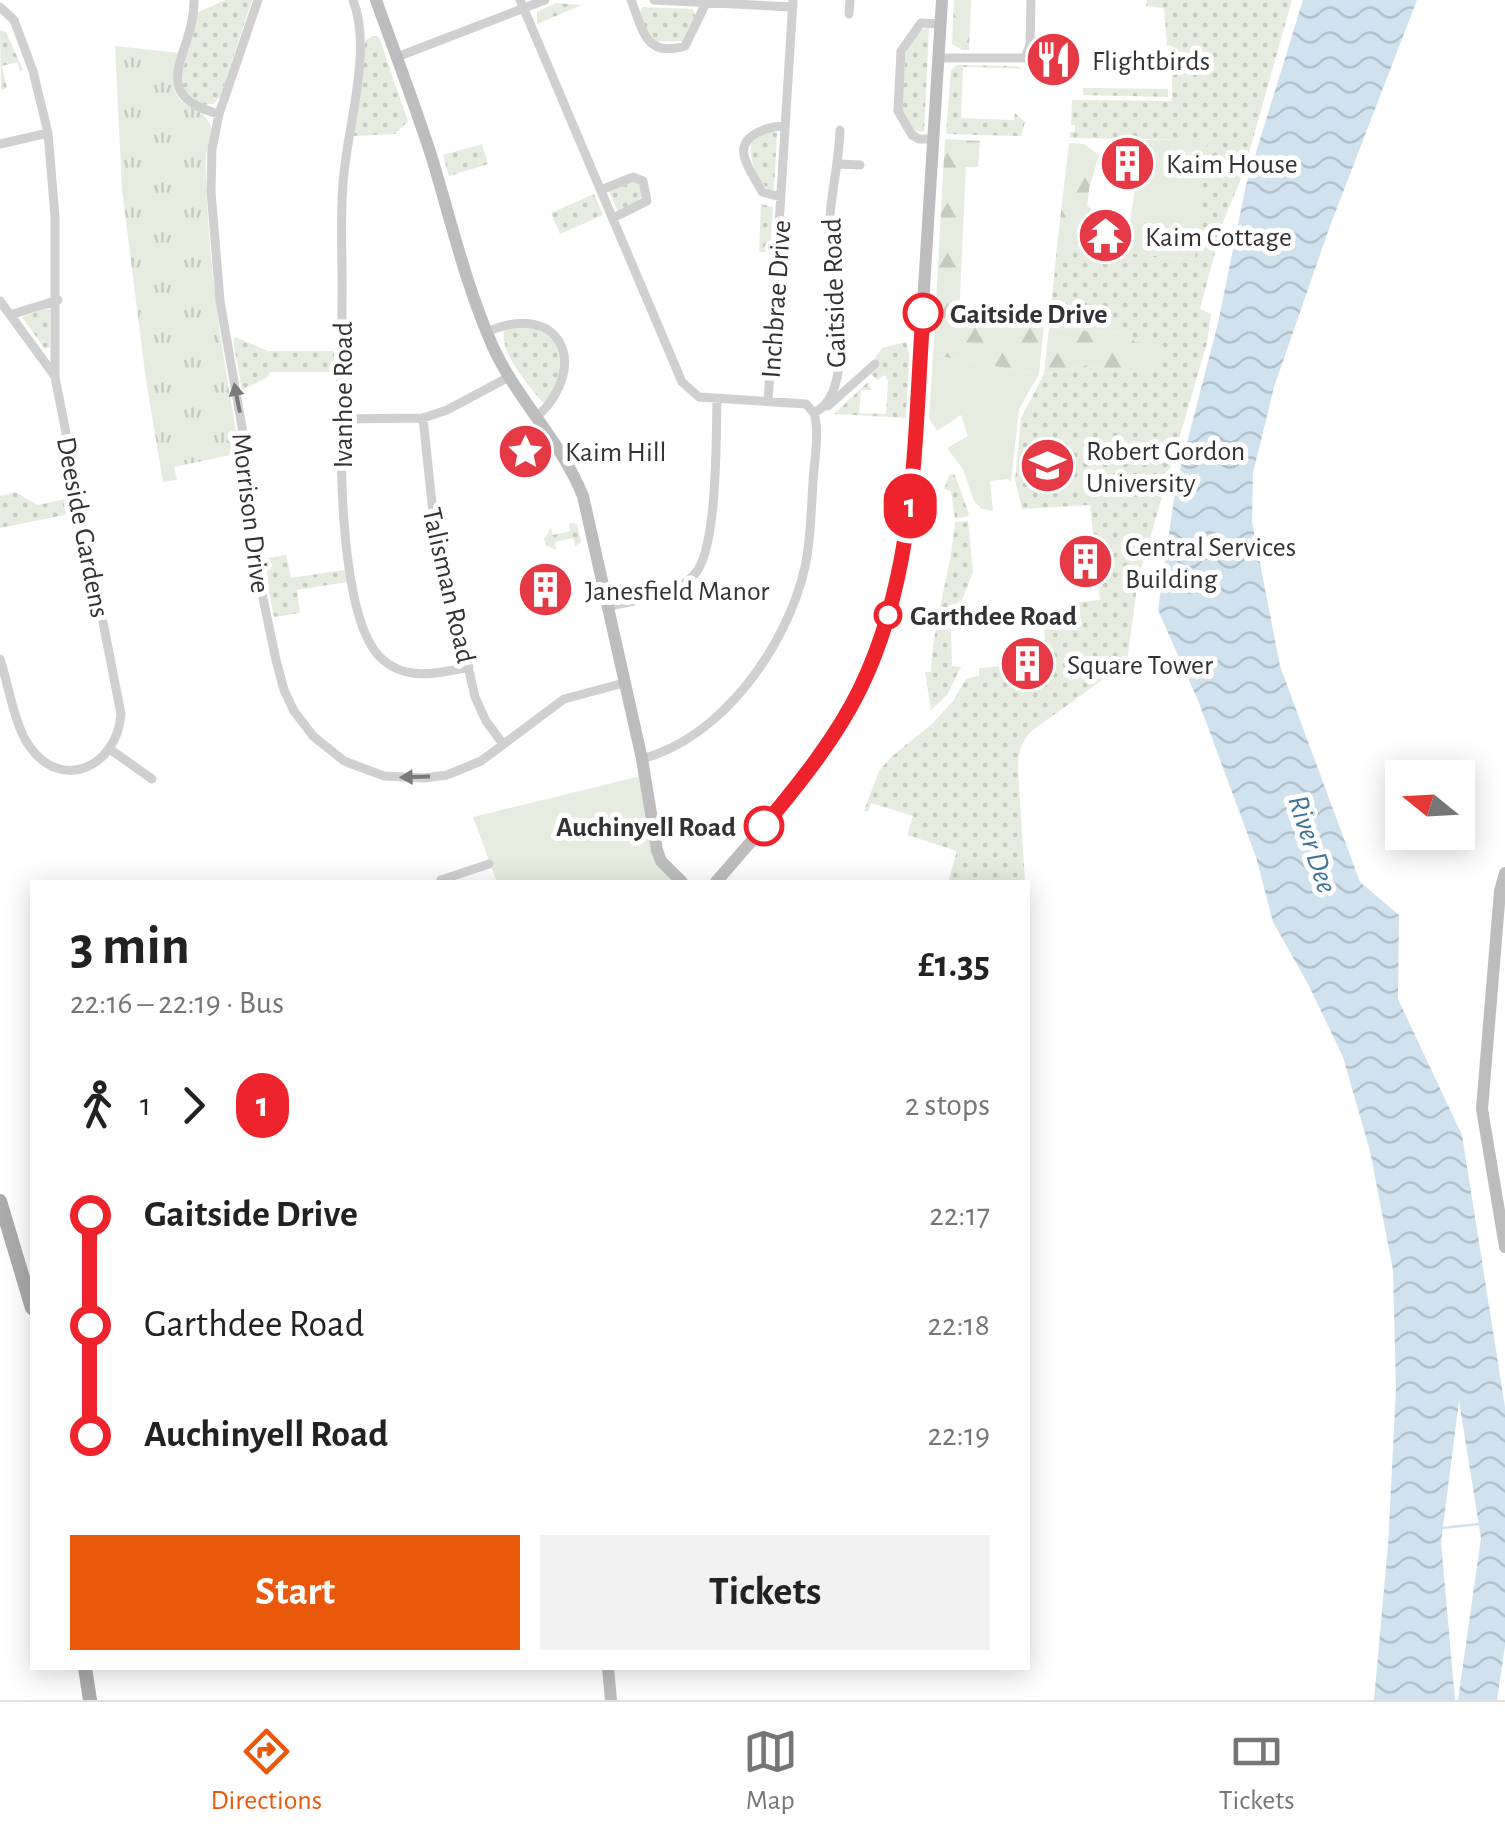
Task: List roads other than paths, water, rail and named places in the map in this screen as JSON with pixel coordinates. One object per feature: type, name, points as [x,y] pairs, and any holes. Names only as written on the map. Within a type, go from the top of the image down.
[{"type":"main road","points":[[0,1202],[30,1301]]},
{"type":"main road","points":[[85,1670],[90,1700]]},
{"type":"street","points":[[194,0],[192,26],[178,70],[180,93],[188,104],[219,114]]},
{"type":"street","name":"Morrison Drive","points":[[258,0],[219,114],[210,167],[220,302],[246,450],[252,546],[284,690],[313,736],[329,750],[361,769],[404,779],[447,775],[471,766],[564,699],[624,683]]},
{"type":"street","name":"Ivanhoe Road","points":[[353,0],[361,34],[343,176],[342,514],[358,606],[370,644],[386,662],[410,673],[424,676],[468,667]]},
{"type":"street","points":[[376,0],[487,332],[509,377],[570,464],[583,496],[642,759],[657,850],[661,861],[680,880]]},
{"type":"street","points":[[397,57],[522,5],[545,0]]},
{"type":"street","points":[[631,0],[648,43],[654,48],[685,46],[706,2]]},
{"type":"street","points":[[654,0],[793,4]]},
{"type":"street","points":[[849,14],[850,0]]},
{"type":"street","points":[[718,880],[776,811],[845,716],[872,661],[893,597],[909,520],[942,0]]},
{"type":"street","points":[[938,58],[1025,58],[1030,45],[1031,0]]},
{"type":"street","name":"Deeside Gardens","points":[[1,4],[14,20],[33,70],[48,133],[58,300],[55,377],[121,714],[119,733],[111,750]]},
{"type":"street","name":"Inchbrae Drive","points":[[768,402],[793,4]]},
{"type":"street","points":[[522,5],[682,382],[692,394],[806,404],[814,413],[816,436],[806,566],[785,623],[750,678],[708,723],[686,741],[642,759]]},
{"type":"street","points":[[934,139],[912,135],[898,112],[900,54],[921,23],[941,24]]},
{"type":"street","points":[[361,34],[386,28]]},
{"type":"street","name":"Inchbrae Drive","points":[[781,197],[762,192],[744,155],[750,137],[773,126],[785,126]]},
{"type":"street","name":"Gaitside Road","points":[[814,413],[826,407],[834,391],[839,356],[829,234],[840,130]]},
{"type":"street","points":[[0,144],[48,133]]},
{"type":"street","points":[[839,164],[860,166]]},
{"type":"street","points":[[601,190],[633,176],[642,181],[647,201],[613,218]]},
{"type":"street","points":[[10,315],[58,300]]},
{"type":"street","points":[[0,301],[55,377]]},
{"type":"street","points":[[487,332],[520,322],[539,326],[558,341],[566,366],[562,385],[538,416]]},
{"type":"street","points":[[826,407],[875,364]]},
{"type":"street","points":[[341,419],[423,418],[447,410],[509,377]]},
{"type":"street","points":[[607,607],[672,590],[702,565],[712,506],[717,399]]},
{"type":"street","name":"Talisman Road","points":[[423,418],[432,513],[475,698],[504,744]]},
{"type":"street","points":[[0,658],[27,744],[40,759],[59,768],[76,769],[96,764],[111,750],[152,779]]},
{"type":"street","points":[[444,880],[488,864]]},
{"type":"street","points":[[1505,873],[1500,891],[1482,1109],[1505,1248]]},
{"type":"street","points":[[608,1670],[611,1700]]},
{"type":"water","name":"River Dee","points":[[1303,0],[1417,0],[1330,226],[1274,387],[1253,473],[1252,522],[1280,666],[1360,882],[1399,915],[1398,999],[1462,1135],[1505,1407],[1505,1646],[1497,1700],[1458,1700],[1481,1538],[1459,1401],[1441,1542],[1455,1700],[1374,1700],[1388,1545],[1396,1389],[1393,1270],[1370,1151],[1343,1057],[1273,922],[1256,857],[1199,703],[1158,610],[1176,485],[1218,323],[1246,185]]},
{"type":"waterway","points":[[1442,1528],[1479,1524]]},
{"type":"place","name":"Flightbirds","points":[[1053,60]]},
{"type":"place","name":"Kaim House","points":[[1127,163]]},
{"type":"place","name":"Kaim Cottage","points":[[1106,236]]},
{"type":"place","name":"Gaitside Drive","points":[[923,313]]},
{"type":"place","name":"Kaim Hill","points":[[526,451]]},
{"type":"place","name":"Robert Gordon University","points":[[1047,466]]},
{"type":"place","name":"Central Services Building","points":[[1086,562]]},
{"type":"place","name":"Janesfield Manor","points":[[546,590]]},
{"type":"place","name":"Garthdee Road","points":[[888,615]]},
{"type":"place","name":"Square Tower","points":[[1028,664]]},
{"type":"place","name":"Auchinyell Road","points":[[764,826]]}]
